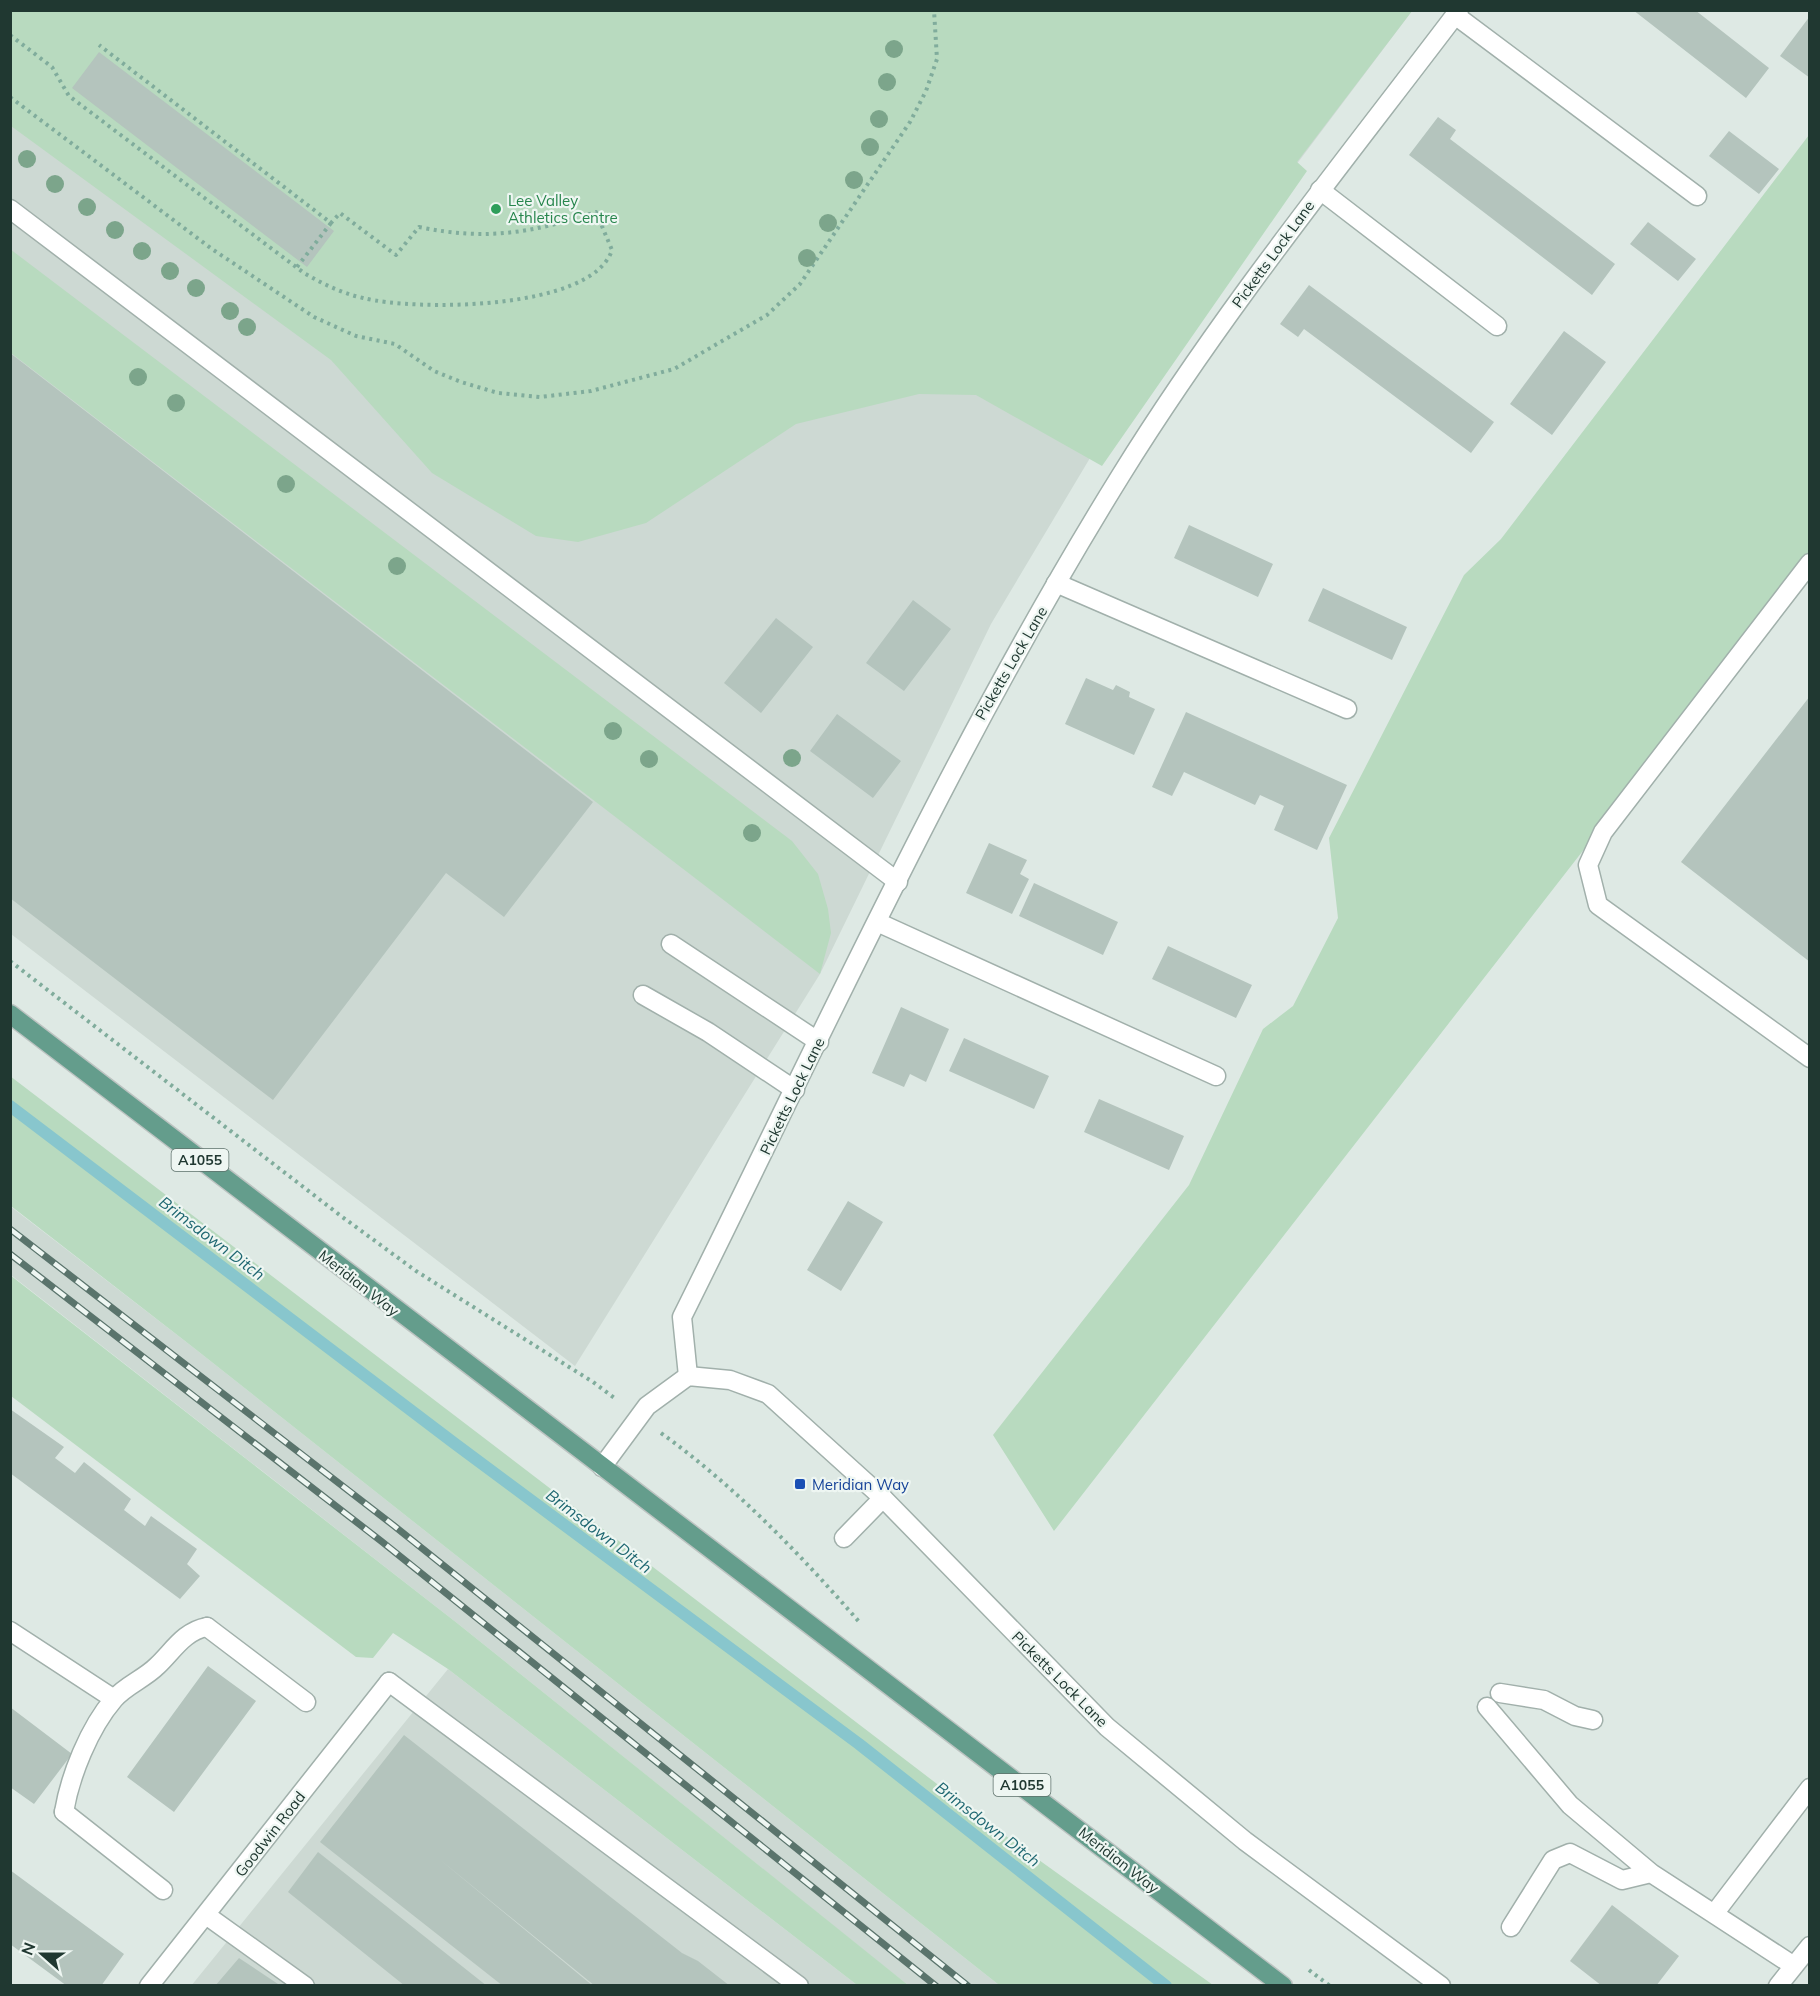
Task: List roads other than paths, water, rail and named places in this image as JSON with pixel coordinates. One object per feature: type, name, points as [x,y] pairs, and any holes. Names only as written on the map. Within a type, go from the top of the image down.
[{"type":"main road","name":"Meridian Way","points":[[10,1014],[380,1300],[761,1585],[1282,1986]]},
{"type":"street","name":"Picketts Lock Lane","points":[[1441,1986],[1245,1841],[1107,1727],[883,1498],[768,1394],[730,1380],[688,1376],[682,1317],[980,717],[1056,583],[1169,400],[1320,190],[1457,13]]},
{"type":"street","points":[[1457,13],[1696,196]]},
{"type":"street","points":[[1320,190],[1497,326]]},
{"type":"street","points":[[10,209],[898,882]]},
{"type":"street","points":[[1809,563],[1603,832],[1588,865],[1598,905],[1809,1058]]},
{"type":"street","points":[[1056,583],[1347,709]]},
{"type":"street","points":[[877,922],[1216,1076]]},
{"type":"street","points":[[670,944],[819,1042]]},
{"type":"street","points":[[643,995],[708,1032],[795,1090]]},
{"type":"street","points":[[603,1467],[647,1406],[688,1376]]},
{"type":"street","points":[[844,1538],[883,1498]]},
{"type":"street","points":[[163,1890],[64,1812],[69,1786],[80,1759],[114,1699],[149,1674],[180,1641],[196,1629],[207,1627],[306,1702]]},
{"type":"street","points":[[10,1631],[114,1699]]},
{"type":"street","name":"Goodwin Road","points":[[149,1986],[389,1682],[799,1986]]},
{"type":"street","points":[[1500,1693],[1544,1700],[1575,1716],[1593,1720]]},
{"type":"street","points":[[1487,1707],[1570,1805],[1651,1873],[1794,1966]]},
{"type":"street","points":[[1714,1914],[1809,1788]]},
{"type":"street","points":[[1511,1927],[1553,1860],[1570,1852],[1622,1880],[1651,1873]]},
{"type":"street","points":[[206,1915],[305,1986]]},
{"type":"street","points":[[1778,1986],[1809,1947]]},
{"type":"waterway","name":"Brimsdown Ditch","points":[[10,1106],[454,1443],[859,1744],[1166,1986]]},
{"type":"railway","points":[[10,1229],[393,1525],[968,1986]]},
{"type":"railway","points":[[10,1254],[381,1541],[936,1986]]},
{"type":"place","name":"Lee Valley Athletics Centre","points":[[496,209]]},
{"type":"place","name":"Meridian Way","points":[[800,1484]]}]
